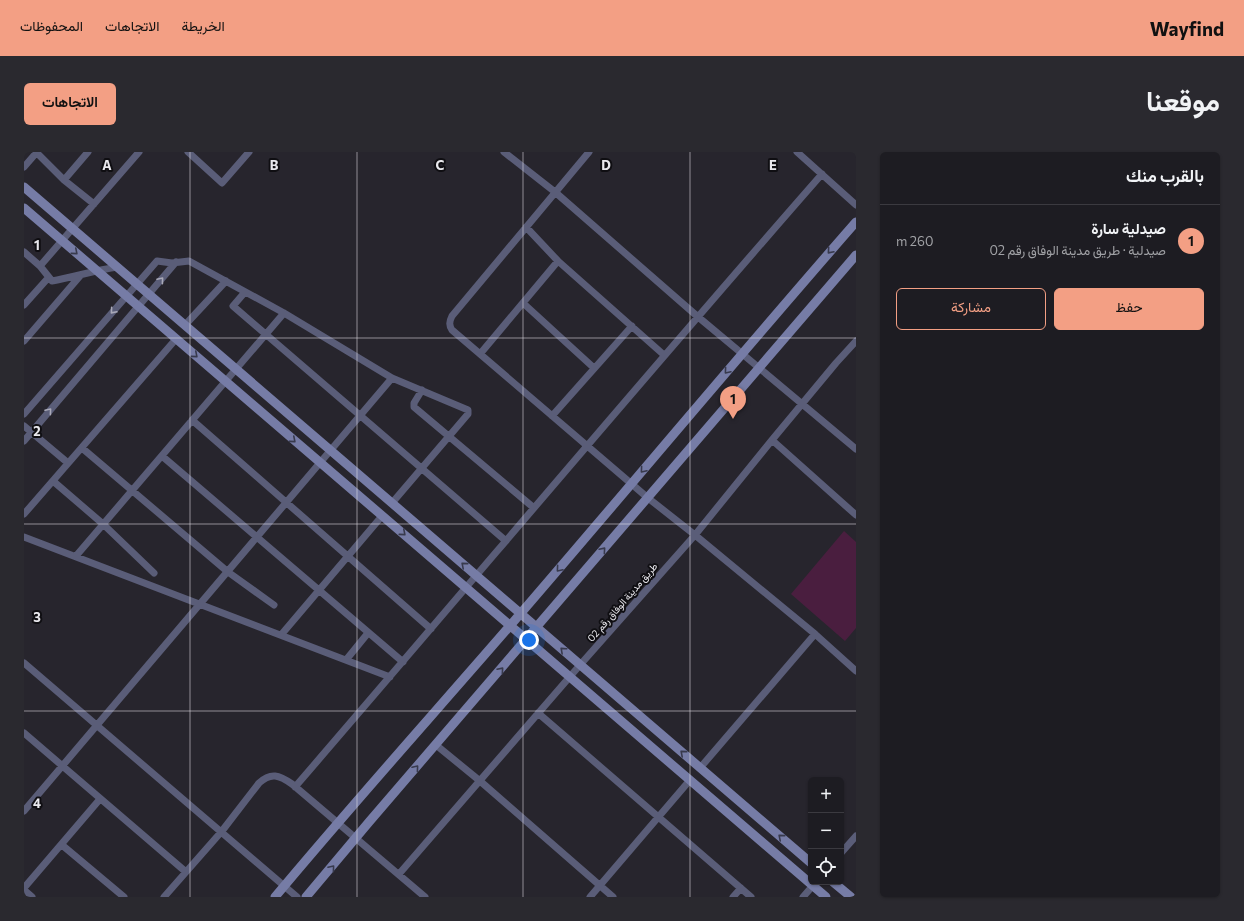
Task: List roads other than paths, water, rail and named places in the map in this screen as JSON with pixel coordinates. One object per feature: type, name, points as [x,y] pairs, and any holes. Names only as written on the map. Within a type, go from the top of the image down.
[{"type":"main road","points":[[24,187],[808,860]]},
{"type":"main road","points":[[24,208],[526,640],[808,879]]},
{"type":"main road","points":[[274,897],[521,614],[856,222]]},
{"type":"main road","points":[[306,897],[856,255]]},
{"type":"main road","points":[[815,885],[826,897]]},
{"type":"main road","points":[[837,885],[851,897]]},
{"type":"street","points":[[24,167],[37,152],[64,180],[94,204]]},
{"type":"street","points":[[64,180],[88,152]]},
{"type":"street","points":[[40,266],[139,152]]},
{"type":"street","points":[[188,152],[222,183],[250,152]]},
{"type":"street","points":[[504,152],[555,192],[697,316],[856,449]]},
{"type":"street","points":[[589,152],[450,321],[452,330],[631,484],[815,634],[856,671]]},
{"type":"street","points":[[797,152],[856,205]]},
{"type":"street","points":[[295,787],[588,446],[664,354],[822,174]]},
{"type":"street","points":[[526,227],[558,261],[664,354]]},
{"type":"street","points":[[24,252],[40,266],[52,281],[80,276],[96,270],[118,267]]},
{"type":"street","points":[[24,414],[157,261],[190,261],[284,313],[392,378],[468,410],[468,414],[392,503]]},
{"type":"street","points":[[480,354],[558,261]]},
{"type":"street","points":[[24,441],[176,262]]},
{"type":"street","points":[[24,341],[80,276]]},
{"type":"street","points":[[24,305],[49,277]]},
{"type":"street","points":[[185,326],[226,281]]},
{"type":"street","points":[[245,292],[233,306],[506,541]]},
{"type":"street","points":[[523,303],[594,368]]},
{"type":"street","points":[[76,556],[284,313]]},
{"type":"street","points":[[552,416],[632,326]]},
{"type":"street","points":[[24,514],[176,339]]},
{"type":"street","name":"طريق مدينة الوفاق رقم 02","points":[[399,874],[695,535],[801,404],[836,362],[856,341]]},
{"type":"street","points":[[24,811],[392,378]]},
{"type":"street","points":[[422,390],[414,403],[414,407],[534,508]]},
{"type":"street","points":[[192,420],[431,628]]},
{"type":"street","points":[[24,426],[68,463]]},
{"type":"street","points":[[772,440],[856,516]]},
{"type":"street","points":[[82,448],[228,572],[274,604]]},
{"type":"street","points":[[162,456],[402,662]]},
{"type":"street","points":[[53,482],[103,524],[154,573]]},
{"type":"street","points":[[281,635],[382,516]]},
{"type":"street","points":[[24,537],[390,677]]},
{"type":"street","points":[[346,660],[368,633]]},
{"type":"street","points":[[700,768],[815,634]]},
{"type":"street","points":[[24,663],[96,726],[222,831],[297,897]]},
{"type":"street","points":[[538,713],[751,897]]},
{"type":"street","points":[[24,734],[186,872]]},
{"type":"street","points":[[436,745],[480,781],[613,897]]},
{"type":"street","points":[[164,897],[222,831],[259,783],[272,776],[278,776],[295,787],[425,897]]},
{"type":"street","points":[[590,897],[690,780]]},
{"type":"street","points":[[32,897],[24,889],[100,799]]},
{"type":"street","points":[[844,850],[856,836]]},
{"type":"street","points":[[62,845],[124,897]]},
{"type":"street","points":[[803,897],[813,885]]},
{"type":"street","points":[[733,897],[740,888]]},
{"type":"place","name":"صيدلية سارة","points":[[733,419]]}]
